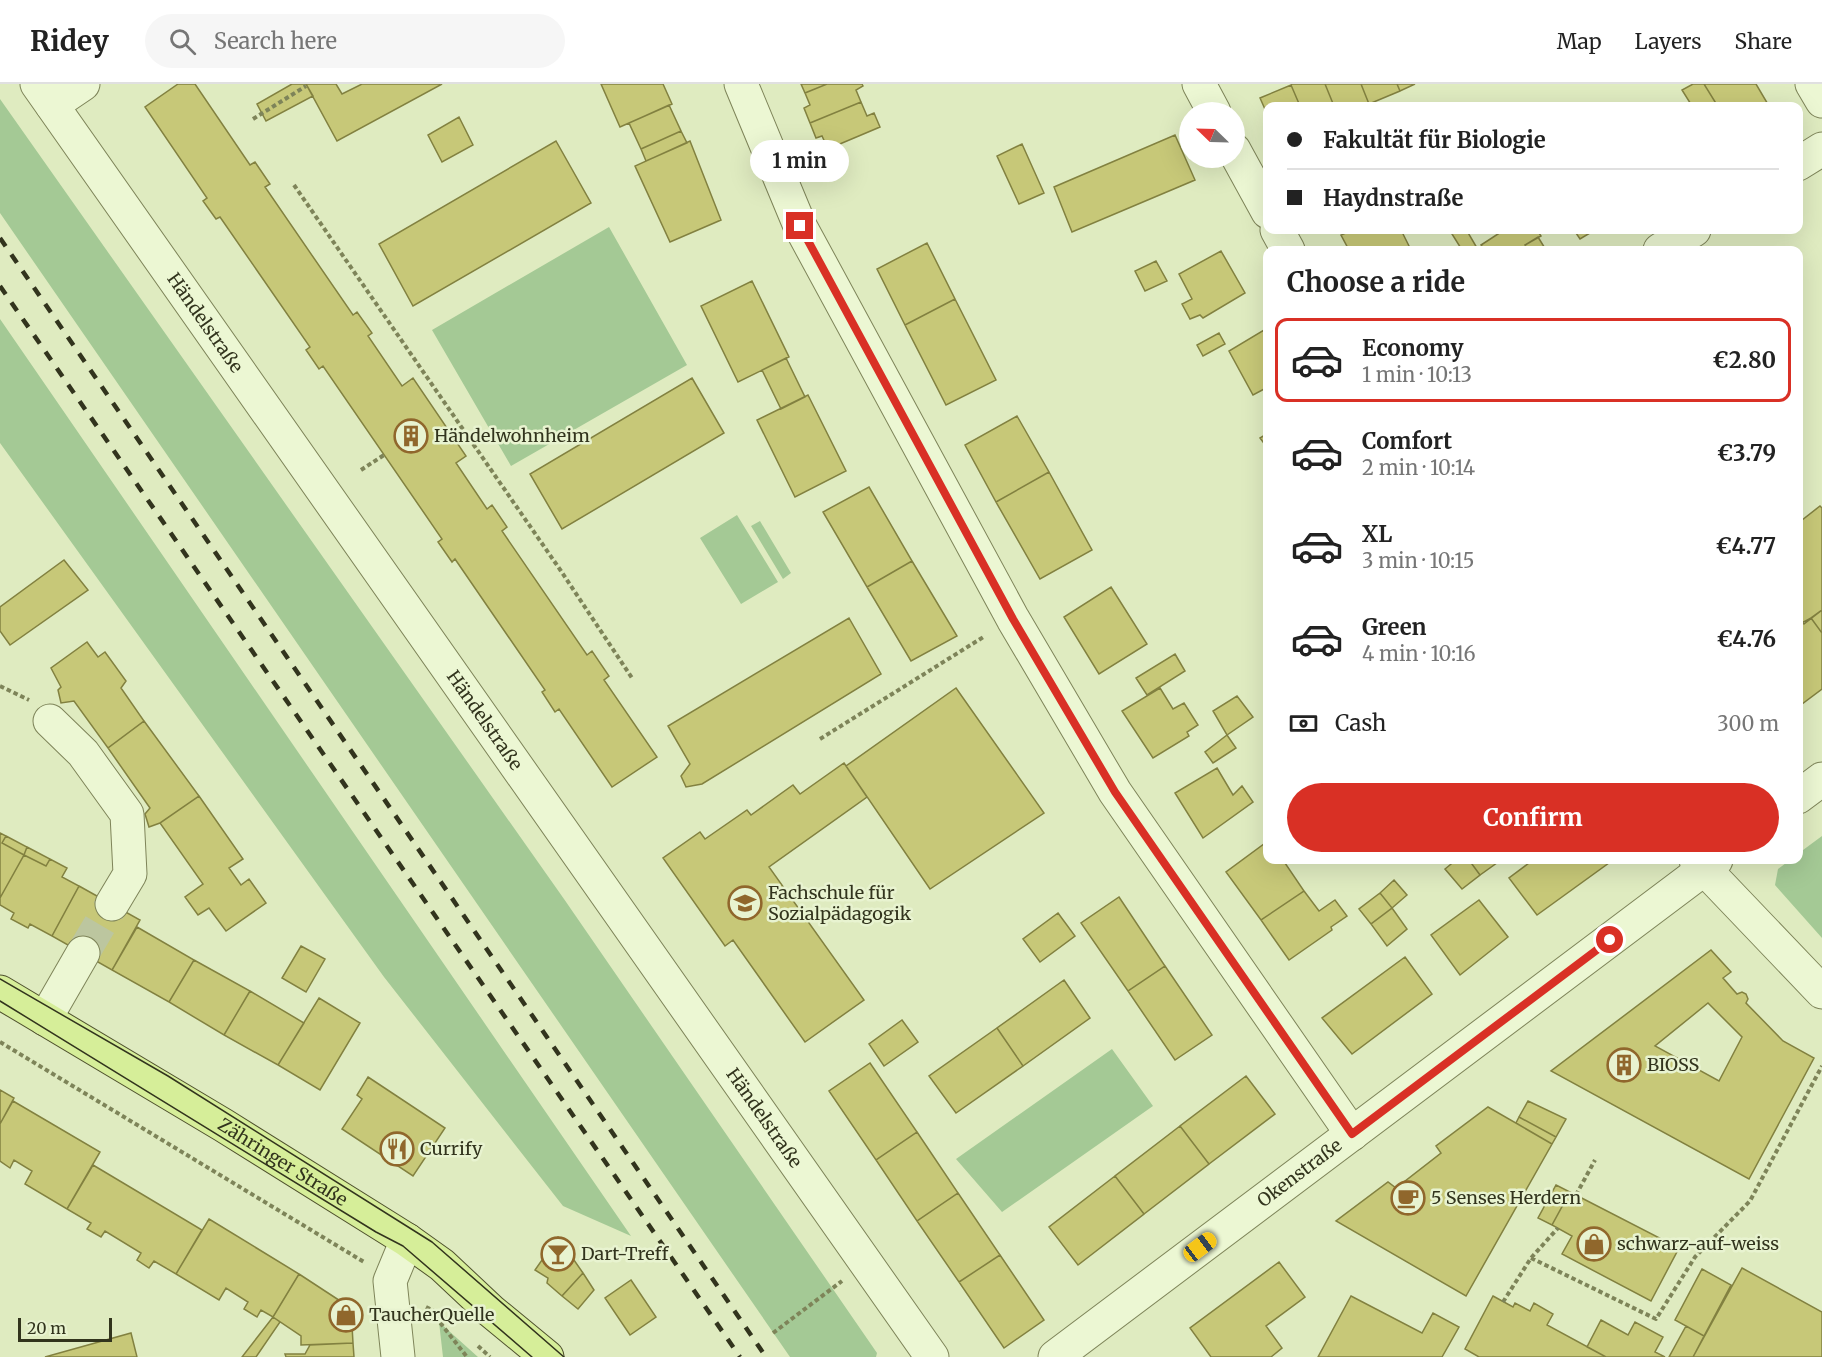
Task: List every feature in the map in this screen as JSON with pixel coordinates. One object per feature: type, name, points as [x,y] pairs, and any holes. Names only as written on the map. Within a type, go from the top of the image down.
[{"type":"main road","name":"Zähringer Straße","points":[[0,992],[223,1125],[407,1240],[442,1265],[491,1311],[547,1357]]},
{"type":"street","points":[[44,95],[83,84]]},
{"type":"street","points":[[741,84],[800,226],[1013,619],[1115,792],[1352,1134]]},
{"type":"street","points":[[1199,84],[1209,102]]},
{"type":"street","points":[[1812,84],[1822,101]]},
{"type":"street","name":"Händelstraße","points":[[44,95],[932,1357]]},
{"type":"street","points":[[1803,161],[1822,149]]},
{"type":"street","points":[[1244,168],[1263,203]]},
{"type":"street","points":[[1667,246],[1687,234]]},
{"type":"street","points":[[50,721],[83,753],[127,814],[130,874],[112,904]]},
{"type":"street","points":[[1803,793],[1822,779]]},
{"type":"street","name":"Okenstraße","points":[[1054,1357],[1352,1134],[1704,864]]},
{"type":"street","points":[[1706,864],[1822,992]]},
{"type":"street","points":[[45,1019],[84,953]]},
{"type":"street","points":[[398,1357],[390,1281],[407,1240]]},
{"type":"path","points":[[253,119],[306,86]]},
{"type":"path","points":[[294,185],[632,678]]},
{"type":"path","points":[[361,470],[384,455]]},
{"type":"path","points":[[820,739],[1013,619]]},
{"type":"path","points":[[0,1042],[370,1265]]},
{"type":"path","points":[[1531,1258],[1656,1319],[1695,1257],[1750,1201],[1822,1066]]},
{"type":"path","points":[[1576,1195],[1595,1160]]},
{"type":"path","points":[[1503,1302],[1531,1258],[1558,1228]]},
{"type":"path","points":[[773,1333],[844,1279]]},
{"type":"path","points":[[431,1310],[467,1357]]},
{"type":"green space","points":[[0,99],[564,899],[877,1353],[876,1357],[790,1357],[0,213]]},
{"type":"green space","points":[[609,227],[687,365],[511,466],[432,330]]},
{"type":"green space","points":[[0,319],[631,1236],[563,1206],[384,977],[0,443]]},
{"type":"green space","points":[[737,515],[778,582],[741,604],[700,538]]},
{"type":"green space","points":[[760,521],[791,573],[783,579],[751,526]]},
{"type":"green space","points":[[1822,836],[1822,938],[1775,885],[1778,869],[1785,864],[1803,864],[1803,850]]},
{"type":"green space","points":[[1112,1049],[1153,1106],[1002,1212],[956,1159]]},
{"type":"green space","points":[[439,1322],[478,1357],[443,1357]]},
{"type":"building","name":"Händelwohnheim","points":[[178,84],[195,84],[250,165],[255,162],[270,184],[265,187],[353,315],[357,312],[372,333],[368,336],[402,386],[413,378],[466,456],[456,463],[487,509],[492,505],[507,527],[502,531],[587,655],[592,651],[609,676],[604,680],[657,757],[612,787],[559,709],[555,712],[542,692],[545,690],[455,559],[452,562],[438,542],[442,539],[323,366],[319,369],[306,350],[310,347],[220,217],[216,219],[203,201],[207,198],[145,107]]},
{"type":"building","points":[[292,84],[306,84],[313,96],[266,121],[257,104]]},
{"type":"building","points":[[306,84],[336,84],[342,94],[362,84],[442,84],[337,141]]},
{"type":"building","points":[[601,84],[663,84],[672,104],[620,127]]},
{"type":"building","points":[[801,84],[827,84],[805,93]]},
{"type":"building","points":[[827,84],[862,84],[863,86],[856,90],[861,102],[810,123],[804,108],[810,105],[805,93]]},
{"type":"building","points":[[1325,84],[1332,102],[1298,102],[1291,85]]},
{"type":"building","points":[[1325,84],[1361,84],[1368,102],[1332,102]]},
{"type":"building","points":[[1361,84],[1397,84],[1400,91],[1374,102],[1368,102]]},
{"type":"building","points":[[1397,84],[1415,84],[1400,91]]},
{"type":"building","points":[[1693,84],[1704,84],[1715,102],[1690,102],[1682,90]]},
{"type":"building","points":[[1704,84],[1756,84],[1767,102],[1715,102]]},
{"type":"building","points":[[1291,85],[1298,102],[1263,102],[1263,105],[1260,98]]},
{"type":"building","points":[[861,102],[867,116],[874,113],[880,127],[828,149],[822,136],[816,138],[810,123]]},
{"type":"building","points":[[669,105],[681,131],[641,149],[629,123]]},
{"type":"building","points":[[459,117],[473,145],[442,162],[428,135]]},
{"type":"building","points":[[681,131],[687,143],[646,161],[641,149]]},
{"type":"building","points":[[1175,135],[1179,144],[1179,168],[1190,168],[1195,180],[1072,232],[1054,187]]},
{"type":"building","points":[[556,141],[591,203],[413,306],[379,244]]},
{"type":"building","points":[[690,141],[721,220],[670,242],[635,166]]},
{"type":"building","points":[[1022,144],[1044,193],[1019,204],[997,156]]},
{"type":"building","points":[[1403,234],[1409,246],[1347,246],[1341,235]]},
{"type":"building","points":[[1452,234],[1469,234],[1476,246],[1460,246]]},
{"type":"building","points":[[1498,234],[1540,234],[1541,236],[1526,246],[1481,245]]},
{"type":"building","points":[[1577,234],[1588,234],[1580,239]]},
{"type":"building","points":[[1538,237],[1544,246],[1526,246]]},
{"type":"building","points":[[927,243],[955,299],[905,325],[877,269]]},
{"type":"building","points":[[1221,251],[1245,293],[1203,318],[1200,315],[1190,319],[1182,304],[1192,299],[1179,274]]},
{"type":"building","points":[[1156,261],[1167,281],[1145,291],[1135,271]]},
{"type":"building","points":[[752,281],[789,357],[738,382],[701,306]]},
{"type":"building","points":[[955,299],[996,380],[946,405],[905,325]]},
{"type":"building","points":[[1263,331],[1263,390],[1253,395],[1229,351]]},
{"type":"building","points":[[1219,333],[1225,344],[1203,356],[1197,345]]},
{"type":"building","points":[[786,358],[805,397],[781,409],[762,370]]},
{"type":"building","name":"Händelwohnheim","points":[[692,378],[724,433],[562,529],[530,474]]},
{"type":"building","points":[[808,395],[846,471],[795,497],[757,420]]},
{"type":"building","points":[[1017,416],[1049,472],[996,502],[965,445]]},
{"type":"building","points":[[1049,472],[1092,550],[1040,579],[996,502]]},
{"type":"building","points":[[869,487],[912,561],[867,587],[823,512]]},
{"type":"building","points":[[1820,506],[1822,508],[1822,610],[1804,624],[1803,623],[1803,519]]},
{"type":"building","points":[[64,560],[88,590],[10,645],[0,631],[0,607]]},
{"type":"building","points":[[912,561],[957,636],[911,661],[867,587]]},
{"type":"building","points":[[1111,587],[1147,644],[1099,674],[1064,617]]},
{"type":"building","points":[[1822,610],[1822,633],[1811,618]]},
{"type":"building","points":[[849,618],[881,674],[702,784],[686,787],[681,776],[690,764],[668,726]]},
{"type":"building","points":[[1811,618],[1822,633],[1822,689],[1803,703],[1803,622]]},
{"type":"building","points":[[87,642],[98,657],[105,652],[126,681],[121,688],[144,721],[108,748],[74,701],[61,703],[58,690],[61,687],[51,668]]},
{"type":"building","points":[[1175,654],[1185,671],[1147,695],[1136,678]]},
{"type":"building","points":[[956,688],[1044,813],[930,889],[846,766]]},
{"type":"building","points":[[1160,688],[1173,709],[1184,703],[1198,725],[1187,732],[1189,736],[1153,758],[1122,711]]},
{"type":"building","points":[[1237,696],[1253,717],[1227,735],[1213,711]]},
{"type":"building","points":[[144,721],[199,796],[160,823],[149,827],[145,814],[150,808],[108,748]]},
{"type":"building","points":[[1227,735],[1236,748],[1213,763],[1205,752]]},
{"type":"building","name":"Fachschule für Sozialpädagogik","points":[[844,763],[867,797],[769,867],[864,1000],[805,1042],[733,940],[725,946],[663,858],[700,832],[705,839],[747,810],[751,815],[793,785],[800,794]]},
{"type":"building","points":[[1217,768],[1233,795],[1242,786],[1253,802],[1203,838],[1175,793]]},
{"type":"building","points":[[199,796],[243,859],[229,868],[241,885],[249,879],[266,903],[226,931],[209,908],[198,915],[185,897],[203,884],[160,823]]},
{"type":"building","points":[[0,833],[6,836],[2,843],[24,855],[0,898]]},
{"type":"building","points":[[6,836],[27,847],[24,855],[2,843]]},
{"type":"building","points":[[1263,845],[1263,864],[1286,864],[1304,891],[1261,920],[1226,872]]},
{"type":"building","points":[[27,847],[50,859],[46,866],[24,855]]},
{"type":"building","points":[[24,855],[46,866],[50,859],[67,868],[62,877],[79,886],[52,936],[30,924],[28,928],[11,919],[14,913],[0,905],[0,898]]},
{"type":"building","points":[[1451,864],[1472,864],[1480,875],[1462,889],[1445,869]]},
{"type":"building","points":[[1472,864],[1495,864],[1480,875]]},
{"type":"building","points":[[1528,864],[1607,864],[1537,915],[1509,878]]},
{"type":"building","points":[[1394,880],[1407,895],[1392,908],[1380,893]]},
{"type":"building","points":[[79,886],[140,920],[112,970],[52,936]]},
{"type":"building","points":[[1304,891],[1319,911],[1335,900],[1347,916],[1331,927],[1332,930],[1289,960],[1261,920]]},
{"type":"building","points":[[1380,893],[1392,908],[1371,924],[1359,909]]},
{"type":"building","points":[[1119,897],[1165,966],[1128,991],[1081,923]]},
{"type":"building","points":[[1479,900],[1508,937],[1460,975],[1431,935]]},
{"type":"building","points":[[1392,908],[1407,929],[1387,946],[1371,924]]},
{"type":"building","points":[[1058,913],[1075,936],[1040,962],[1023,939]]},
{"type":"building","points":[[137,927],[194,960],[169,1002],[112,970]]},
{"type":"building","points":[[301,946],[325,959],[306,992],[282,978]]},
{"type":"building","name":"BIOSS","points":[[1711,950],[1731,972],[1723,978],[1737,994],[1742,992],[1746,994],[1748,999],[1746,1003],[1783,1041],[1814,1058],[1749,1179],[1551,1071]],"holes":[[[1708,1003],[1742,1037],[1719,1081],[1655,1046]]]},
{"type":"building","points":[[1405,957],[1432,994],[1352,1054],[1322,1018]]},
{"type":"building","points":[[194,960],[250,991],[224,1035],[169,1002]]},
{"type":"building","points":[[1165,966],[1212,1035],[1175,1060],[1128,991]]},
{"type":"building","points":[[1064,980],[1090,1018],[1023,1066],[997,1028]]},
{"type":"building","points":[[250,991],[304,1023],[278,1065],[224,1035]]},
{"type":"building","points":[[319,998],[360,1023],[320,1090],[278,1065]]},
{"type":"building","points":[[902,1020],[918,1042],[884,1066],[869,1044]]},
{"type":"building","points":[[997,1028],[1023,1066],[956,1113],[929,1076]]},
{"type":"building","points":[[870,1063],[917,1132],[876,1160],[829,1091]]},
{"type":"building","points":[[1246,1076],[1275,1114],[1209,1164],[1180,1126]]},
{"type":"building","points":[[368,1077],[445,1128],[413,1176],[342,1129],[362,1099],[357,1095]]},
{"type":"building","points":[[0,1090],[14,1098],[0,1124]]},
{"type":"building","points":[[13,1101],[100,1152],[67,1209],[25,1184],[32,1171],[14,1160],[10,1168],[0,1161],[0,1124]]},
{"type":"building","points":[[1528,1101],[1566,1119],[1556,1137],[1519,1117]]},
{"type":"building","points":[[1488,1107],[1552,1144],[1466,1296],[1336,1221],[1388,1182],[1396,1188],[1441,1153],[1436,1146]]},
{"type":"building","points":[[1519,1117],[1556,1137],[1552,1144],[1516,1123]]},
{"type":"building","points":[[1180,1126],[1209,1164],[1144,1214],[1115,1176]]},
{"type":"building","points":[[917,1132],[958,1193],[917,1221],[876,1160]]},
{"type":"building","points":[[93,1165],[202,1230],[176,1274],[154,1261],[149,1268],[137,1260],[141,1253],[105,1231],[101,1237],[87,1229],[91,1223],[67,1209]]},
{"type":"building","points":[[1115,1176],[1144,1214],[1078,1265],[1049,1227]]},
{"type":"building","points":[[1556,1185],[1570,1192],[1552,1225],[1538,1218]]},
{"type":"building","points":[[1570,1192],[1679,1248],[1651,1301],[1562,1254],[1572,1236],[1552,1225]]},
{"type":"building","points":[[958,1193],[1000,1255],[959,1282],[917,1221]]},
{"type":"building","points":[[209,1219],[299,1274],[273,1317],[261,1310],[257,1317],[244,1309],[248,1302],[226,1288],[219,1300],[176,1274]]},
{"type":"building","name":"Dart-Treff","points":[[558,1237],[583,1273],[562,1296],[547,1283],[548,1278],[535,1270]]},
{"type":"building","points":[[1000,1255],[1044,1320],[1004,1348],[959,1282]]},
{"type":"building","points":[[1279,1262],[1305,1297],[1266,1326],[1282,1348],[1271,1357],[1211,1357],[1190,1328]]},
{"type":"building","points":[[1742,1268],[1822,1312],[1822,1357],[1693,1357]]},
{"type":"building","points":[[1702,1269],[1731,1285],[1704,1336],[1675,1320]]},
{"type":"building","points":[[583,1273],[594,1290],[578,1309],[562,1296]]},
{"type":"building","points":[[299,1274],[351,1308],[353,1343],[301,1345],[301,1336],[273,1317]]},
{"type":"building","points":[[631,1280],[656,1317],[630,1335],[605,1298]]},
{"type":"building","points":[[1351,1296],[1422,1333],[1433,1313],[1459,1327],[1442,1357],[1318,1357]]},
{"type":"building","points":[[1493,1296],[1513,1307],[1515,1303],[1530,1311],[1534,1303],[1553,1314],[1547,1325],[1606,1357],[1479,1357],[1465,1349]]},
{"type":"building","points":[[273,1317],[280,1322],[256,1357],[242,1357]]},
{"type":"building","points":[[1601,1320],[1628,1335],[1635,1322],[1663,1337],[1655,1352],[1665,1357],[1606,1357],[1587,1347]]},
{"type":"building","points":[[1686,1326],[1704,1336],[1693,1357],[1669,1357]]},
{"type":"building","points":[[131,1333],[137,1357],[45,1357]]},
{"type":"building","points":[[353,1343],[354,1357],[286,1357],[285,1354],[305,1354],[310,1345]]},
{"type":"tunnel","points":[[83,953],[112,904]]},
{"type":"tram line","points":[[0,979],[168,1076],[432,1242],[564,1357]]},
{"type":"tram line","points":[[0,1001],[376,1232],[403,1246],[532,1357]]},
{"type":"railway","points":[[0,238],[766,1357]]},
{"type":"railway","points":[[0,286],[740,1357]]},
{"type":"place","name":"Händelwohnheim","points":[[411,436]]},
{"type":"place","name":"Fachschule für Sozialpädagogik","points":[[745,903]]},
{"type":"place","name":"BIOSS","points":[[1624,1065]]},
{"type":"place","name":"Currify","points":[[397,1149]]},
{"type":"place","name":"5 Senses Herdern","points":[[1408,1198]]},
{"type":"place","name":"schwarz-auf-weiss","points":[[1594,1244]]},
{"type":"place","name":"Dart-Treff","points":[[558,1254]]},
{"type":"place","name":"TaucherQuelle","points":[[346,1315]]},
{"type":"route","points":[[800,226],[1013,619],[1115,792],[1352,1134],[1610,940]]}]
